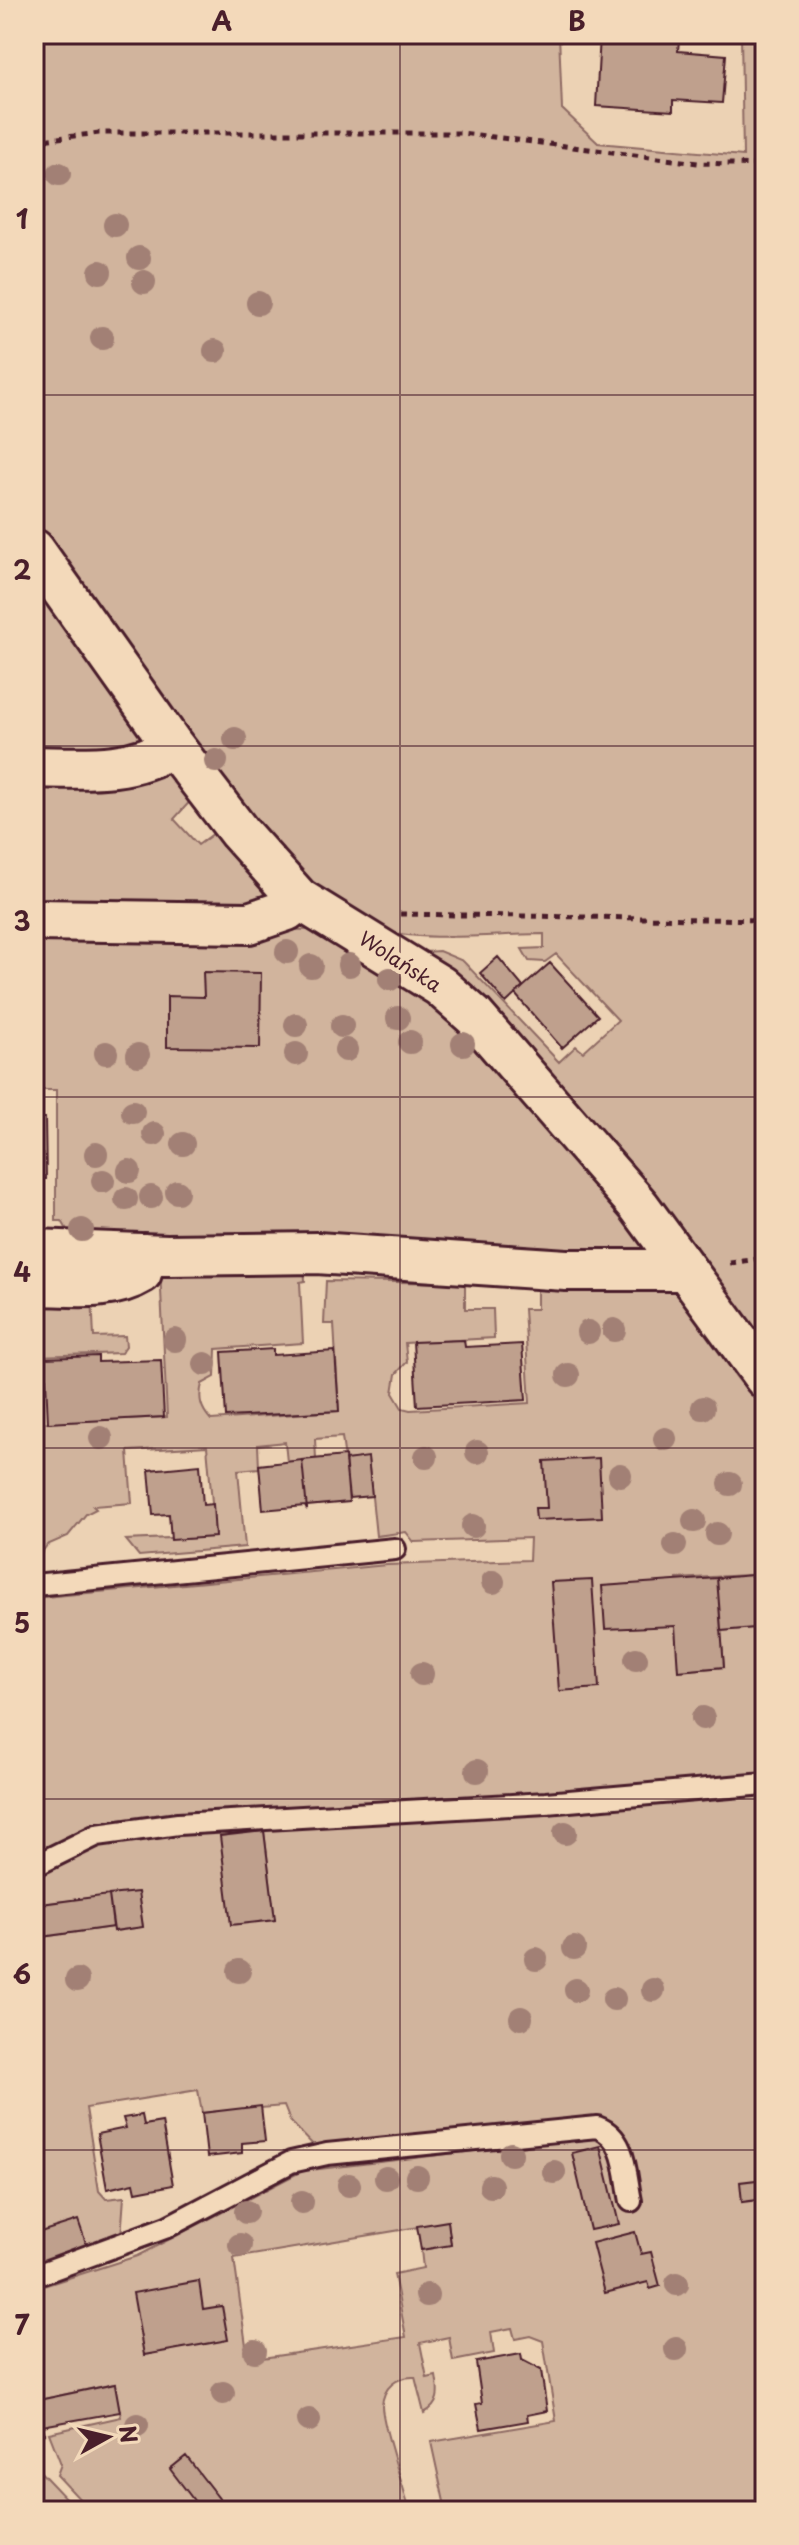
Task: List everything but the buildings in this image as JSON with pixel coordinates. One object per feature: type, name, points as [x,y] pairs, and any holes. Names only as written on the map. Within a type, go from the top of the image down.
[{"type":"street","name":"Wolańska","points":[[34,550],[173,746],[239,832],[299,899],[440,986],[474,1016],[639,1206],[765,1378]]},
{"type":"street","points":[[34,767],[94,769],[136,763],[173,746]]},
{"type":"street","points":[[34,920],[249,923],[287,910],[299,899]]},
{"type":"street","points":[[34,1250],[145,1254],[317,1253],[566,1270],[686,1270]]},
{"type":"street","points":[[34,1285],[105,1286],[129,1280],[141,1273],[145,1254]]},
{"type":"lane","points":[[34,1585],[395,1549]]},
{"type":"lane","points":[[34,1866],[97,1835],[178,1824],[546,1803],[765,1784]]},
{"type":"lane","points":[[34,2276],[167,2227],[291,2162],[327,2154],[597,2127],[614,2136],[620,2148],[631,2201]]},
{"type":"path","points":[[34,141],[99,133],[462,133],[698,163],[765,165]]},
{"type":"path","points":[[386,914],[765,920]]},
{"type":"path","points":[[747,2511],[765,2502]]},
{"type":"shaded area","points":[[34,34],[559,34],[562,109],[598,143],[743,156],[741,34],[765,34],[765,1357],[409,953],[439,951],[463,961],[559,1062],[576,1046],[583,1052],[618,1020],[556,954],[545,962],[529,961],[522,949],[544,948],[544,934],[437,937],[395,933],[365,924],[323,896],[275,852],[34,532]]},
{"type":"shaded area","points":[[34,569],[146,722],[143,744],[34,758]]},
{"type":"shaded area","points":[[169,774],[180,777],[195,796],[174,819],[198,845],[221,828],[257,876],[262,886],[263,907],[34,912],[34,776]]},
{"type":"shaded area","points":[[34,927],[324,930],[442,1002],[659,1253],[73,1240],[62,1221],[56,1221],[56,1090],[34,1090]]},
{"type":"shaded area","points":[[304,1262],[305,1281],[300,1282],[303,1343],[216,1349],[215,1377],[202,1384],[200,1394],[203,1408],[211,1420],[339,1411],[334,1324],[324,1324],[326,1281],[465,1283],[465,1309],[493,1309],[494,1338],[405,1343],[407,1362],[396,1374],[393,1393],[402,1408],[530,1403],[524,1309],[537,1309],[537,1285],[677,1287],[701,1314],[737,1378],[749,1392],[765,1403],[765,1574],[677,1579],[678,1671],[724,1667],[721,1631],[765,1627],[765,2311],[761,2312],[765,2340],[765,2511],[446,2511],[431,2442],[556,2421],[543,2341],[530,2336],[515,2339],[512,2328],[491,2332],[494,2353],[453,2361],[449,2337],[420,2343],[427,2378],[436,2376],[438,2387],[436,2402],[424,2413],[415,2377],[397,2381],[385,2393],[382,2406],[386,2428],[410,2511],[79,2511],[86,2506],[57,2475],[61,2464],[49,2433],[121,2417],[114,2384],[34,2401],[34,2289],[137,2256],[302,2171],[619,2134],[316,2148],[290,2121],[284,2106],[202,2113],[198,2090],[86,2108],[99,2191],[106,2199],[124,2197],[121,2237],[34,2269],[34,1938],[113,1927],[115,1931],[143,1927],[137,1892],[34,1905],[34,1598],[387,1565],[529,1560],[530,1538],[414,1542],[406,1532],[376,1536],[368,1458],[345,1460],[342,1437],[315,1439],[316,1459],[287,1462],[285,1442],[258,1445],[259,1468],[238,1470],[245,1547],[139,1556],[126,1540],[215,1536],[207,1446],[128,1451],[132,1503],[93,1506],[96,1509],[86,1514],[68,1536],[47,1545],[34,1564],[34,1423],[167,1417],[160,1269]],"holes":[[[264,1831],[275,1920],[221,1836]],[[448,2222],[451,2245],[421,2250],[423,2268],[394,2274],[406,2337],[248,2360],[234,2258]]]},
{"type":"shaded area","points":[[34,1292],[92,1295],[94,1337],[125,1336],[126,1346],[121,1353],[38,1356],[39,1377],[34,1377]]},
{"type":"shaded area","points":[[34,2465],[71,2504],[68,2508],[71,2511],[34,2511]]}]
